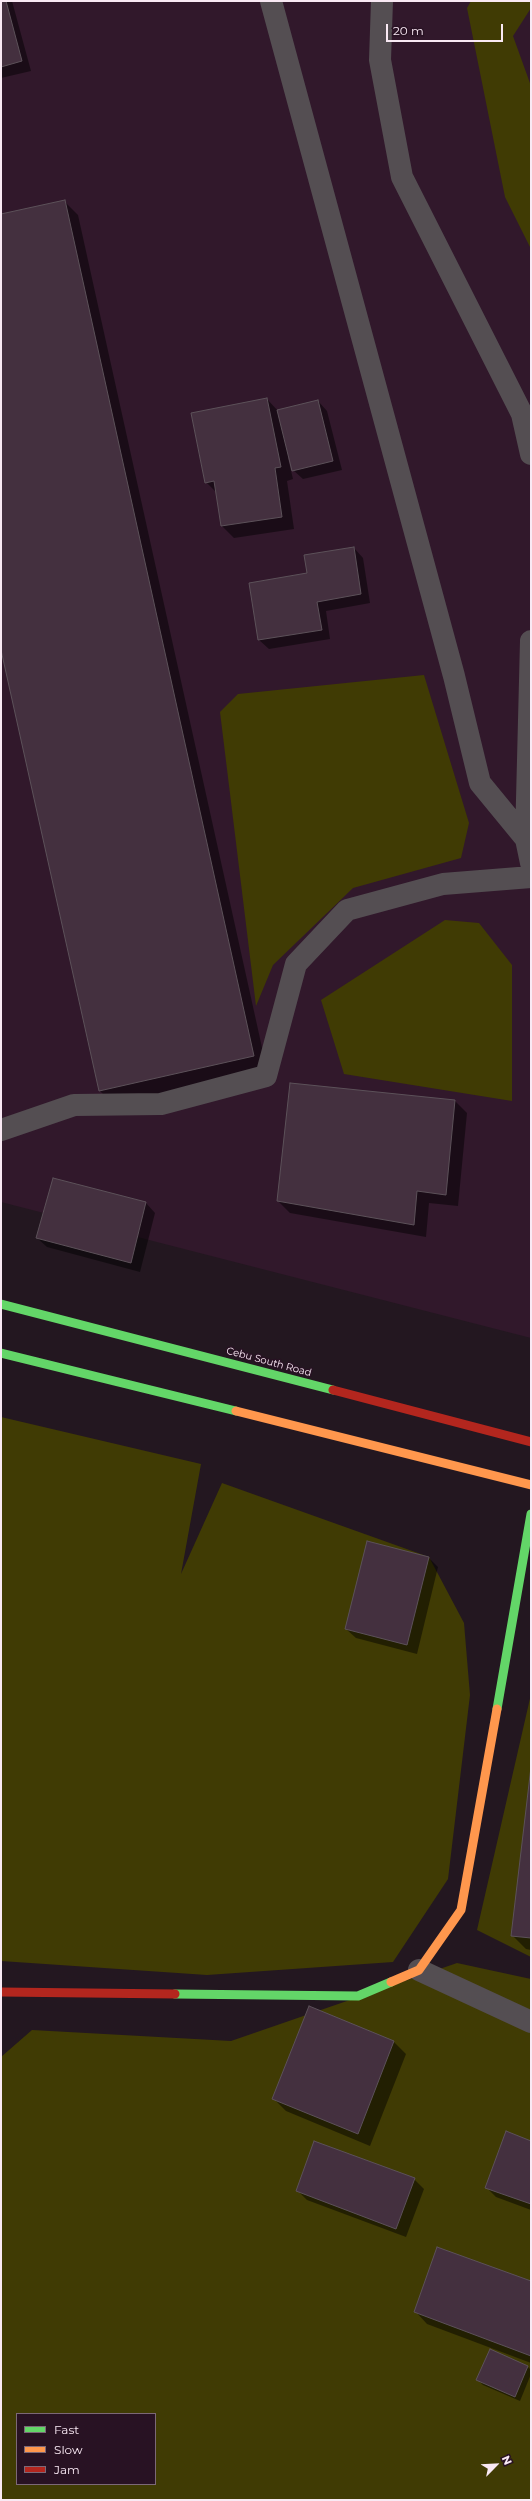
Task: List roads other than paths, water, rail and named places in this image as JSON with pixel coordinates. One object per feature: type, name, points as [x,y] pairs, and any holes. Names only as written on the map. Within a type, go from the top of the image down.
[{"type":"main road","name":"Cebu South Road","points":[[1,1304],[531,1442]]},
{"type":"main road","points":[[1,1353],[531,1484]]},
{"type":"main road","points":[[1,1992],[358,1996],[419,1970],[461,1910],[531,1514]]},
{"type":"lane","points":[[271,1],[454,676],[480,783],[526,839]]},
{"type":"lane","points":[[382,1],[380,60],[402,177],[522,414],[531,454]]},
{"type":"lane","points":[[531,641],[526,839],[531,863]]},
{"type":"lane","points":[[1,1130],[74,1104],[117,1106],[161,1104],[266,1076],[296,964],[348,910],[443,884],[531,878]]},
{"type":"lane","points":[[419,1970],[531,2022]]}]
